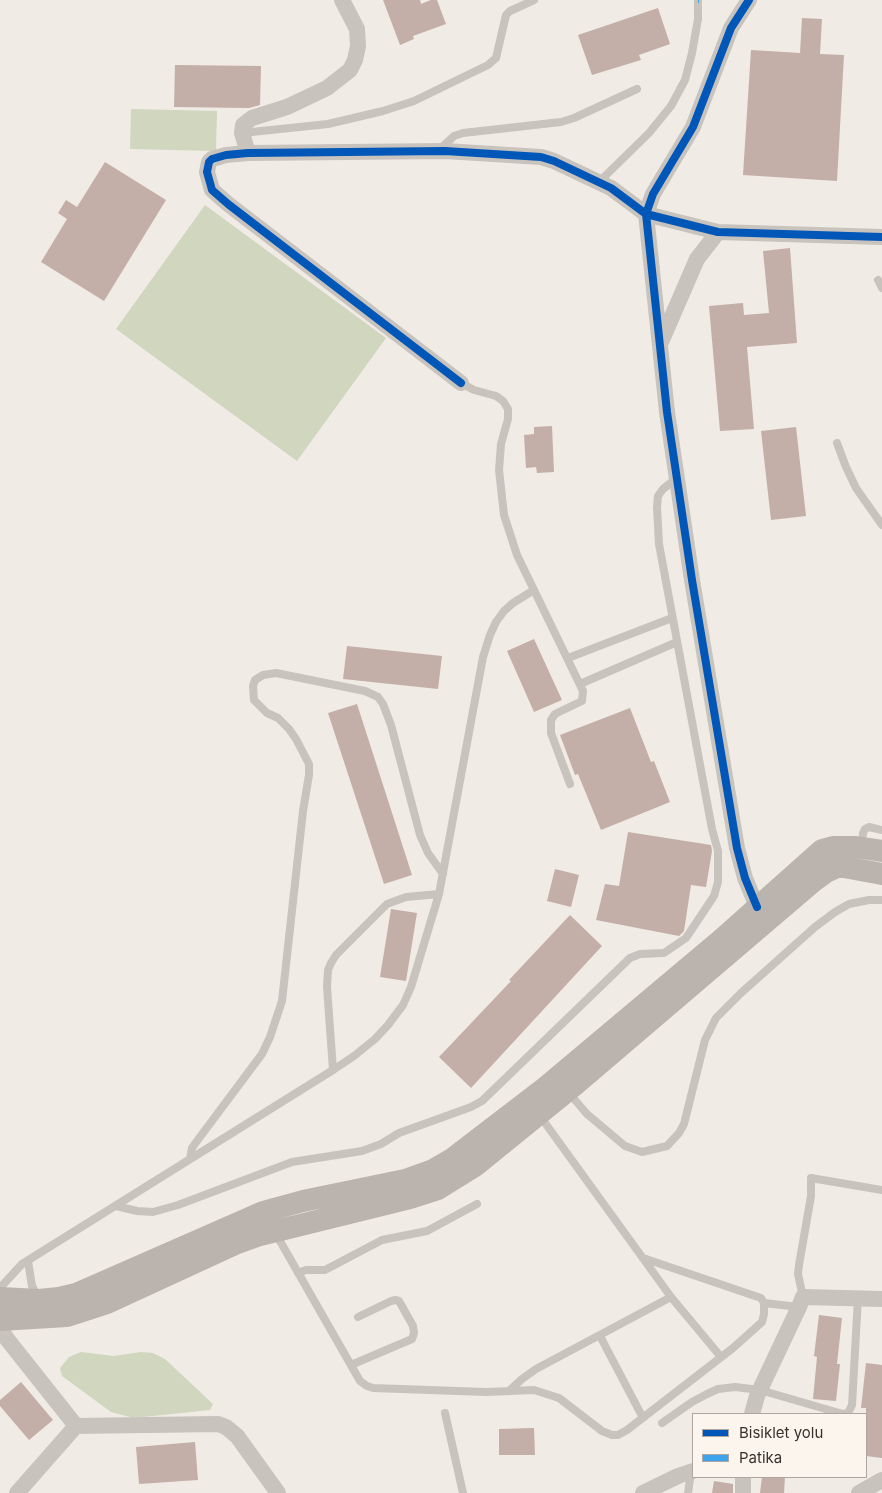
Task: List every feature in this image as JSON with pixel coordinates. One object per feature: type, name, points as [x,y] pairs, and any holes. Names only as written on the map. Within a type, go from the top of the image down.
[{"type":"main road","points":[[562,1084],[822,850],[833,847],[868,860]]},
{"type":"main road","points":[[0,1320],[67,1316],[115,1300],[235,1244],[275,1231],[410,1198],[438,1189],[475,1166],[534,1107],[815,880],[826,872],[868,860]]},
{"type":"main road","points":[[0,1298],[39,1300],[59,1298],[92,1288],[263,1212],[303,1201],[405,1180],[433,1170],[534,1107]]},
{"type":"street","points":[[248,153],[242,133],[243,125],[252,118],[287,107],[327,88],[350,70],[355,60],[358,46],[357,29],[342,0]]},
{"type":"street","points":[[748,0],[730,28],[693,127],[653,194],[646,214],[668,412],[692,580],[736,840],[745,878],[757,907]]},
{"type":"street","points":[[461,383],[212,190],[207,172],[209,162],[212,159],[226,155],[248,153],[438,151],[540,157],[554,161],[611,188],[646,214],[718,232],[882,237]]},
{"type":"street","points":[[661,342],[697,259],[718,232]]},
{"type":"street","points":[[752,1413],[760,1390],[801,1302],[858,1298],[882,1299]]},
{"type":"street","points":[[0,1327],[6,1339],[76,1426]]},
{"type":"street","points":[[17,1493],[76,1426],[218,1424],[226,1427],[237,1436],[278,1493]]},
{"type":"street","points":[[643,1493],[692,1471]]},
{"type":"street","points":[[743,1493],[744,1478]]},
{"type":"street","points":[[859,1493],[882,1480]]},
{"type":"lane","points":[[242,133],[328,124],[375,113],[414,101],[488,65],[496,58],[506,16],[510,10],[534,0]]},
{"type":"lane","points":[[599,182],[649,133],[671,106],[684,80],[692,53],[698,19],[698,0]]},
{"type":"lane","points":[[438,151],[449,140],[462,133],[561,122],[574,118],[637,89]]},
{"type":"lane","points":[[878,280],[882,288]]},
{"type":"lane","points":[[461,383],[474,390],[496,396],[504,401],[508,409],[508,420],[501,444],[499,470],[504,515],[517,556],[568,658],[584,696],[582,701],[555,714],[550,726],[570,784]]},
{"type":"lane","points":[[837,443],[856,488],[882,524]]},
{"type":"lane","points":[[116,1206],[137,1212],[153,1212],[178,1205],[292,1162],[362,1151],[381,1144],[399,1133],[471,1107],[482,1101],[630,958],[640,954],[664,953],[686,938],[714,896],[718,882],[718,851],[712,829],[659,544],[658,496],[663,489],[677,478]]},
{"type":"lane","points":[[0,1288],[22,1264],[333,1070],[375,1039],[388,1025],[403,1005],[417,971],[439,894],[483,657],[496,622],[513,603],[534,590]]},
{"type":"lane","points":[[568,658],[672,618]]},
{"type":"lane","points":[[580,684],[677,642]]},
{"type":"lane","points":[[190,1159],[192,1148],[262,1054],[282,1001],[309,764],[289,729],[278,718],[267,713],[254,700],[253,686],[255,680],[263,675],[276,673],[365,691],[378,697],[383,704],[391,725],[420,835],[428,853],[443,874]]},
{"type":"lane","points":[[868,860],[863,833],[869,827],[882,830]]},
{"type":"lane","points":[[333,1070],[327,980],[331,963],[336,955],[387,904],[406,897],[439,894]]},
{"type":"lane","points":[[562,1084],[587,1114],[625,1146],[642,1152],[667,1146],[679,1133],[684,1124],[705,1040],[716,1018],[815,926],[849,904],[869,900],[882,900]]},
{"type":"lane","points":[[534,1107],[671,1297],[721,1357]]},
{"type":"lane","points":[[764,1303],[801,1302],[798,1265],[811,1196],[811,1178],[882,1190]]},
{"type":"lane","points":[[298,1273],[306,1270],[325,1270],[382,1240],[427,1231],[477,1204]]},
{"type":"lane","points":[[275,1231],[360,1381],[373,1388],[486,1392],[534,1390],[559,1398],[607,1434],[618,1435],[643,1418],[721,1357],[762,1322],[764,1314],[764,1303],[761,1298],[643,1258]]},
{"type":"lane","points":[[28,1261],[32,1286],[39,1300]]},
{"type":"lane","points":[[509,1391],[529,1374],[671,1297]]},
{"type":"lane","points":[[848,1413],[852,1405],[858,1298]]},
{"type":"lane","points":[[351,1365],[412,1339],[414,1333],[413,1326],[399,1301],[396,1300],[358,1317]]},
{"type":"lane","points":[[600,1336],[643,1418]]},
{"type":"lane","points":[[662,1423],[692,1402],[718,1389],[735,1387],[760,1390],[828,1412]]},
{"type":"lane","points":[[445,1412],[463,1493]]},
{"type":"lane","points":[[688,1493],[692,1471]]},
{"type":"green space","points":[[131,109],[217,111],[216,151],[130,149]]},
{"type":"green space","points":[[205,205],[386,338],[297,461],[116,329]]},
{"type":"green space","points":[[81,1352],[114,1356],[141,1352],[153,1353],[165,1359],[213,1404],[210,1410],[134,1418],[111,1412],[62,1376],[60,1368],[69,1357]]},
{"type":"building","points":[[383,0],[420,0],[421,4],[437,0],[446,24],[413,36],[414,39],[400,45]]},
{"type":"building","points":[[658,8],[670,44],[639,55],[641,60],[592,75],[578,35]]},
{"type":"building","points":[[802,18],[822,19],[820,54],[844,55],[837,181],[743,175],[751,50],[800,53]]},
{"type":"building","points":[[175,65],[261,66],[260,105],[249,108],[174,107]]},
{"type":"building","points":[[105,162],[166,200],[104,301],[41,262],[67,219],[58,213],[66,200],[77,207]]},
{"type":"building","points":[[790,248],[797,343],[747,347],[754,429],[720,431],[709,306],[743,303],[744,315],[769,313],[763,251]]},
{"type":"building","points":[[552,426],[554,472],[537,473],[536,467],[526,468],[524,435],[534,434],[534,427]]},
{"type":"building","points":[[796,427],[806,516],[771,520],[761,431]]},
{"type":"building","points":[[534,639],[562,700],[534,712],[507,651]]},
{"type":"building","points":[[347,646],[442,656],[438,689],[343,679]]},
{"type":"building","points":[[357,704],[412,875],[384,884],[328,713]]},
{"type":"building","points":[[630,708],[651,762],[654,761],[670,802],[601,830],[578,774],[575,775],[560,735]]},
{"type":"building","points":[[628,832],[711,845],[712,851],[706,887],[691,885],[684,931],[679,936],[596,920],[605,884],[619,886]]},
{"type":"building","points":[[555,869],[579,875],[571,907],[547,901]]},
{"type":"building","points":[[391,909],[417,913],[406,981],[380,977]]},
{"type":"building","points":[[570,915],[602,946],[471,1088],[439,1057]]},
{"type":"building","points":[[819,1315],[842,1318],[837,1364],[840,1364],[836,1401],[813,1399],[817,1357],[814,1356]]},
{"type":"building","points":[[866,1363],[882,1365],[882,1458],[867,1456],[867,1413],[866,1408],[861,1408]]},
{"type":"building","points":[[21,1382],[53,1420],[29,1440],[0,1406],[0,1400]]},
{"type":"building","points":[[534,1428],[535,1455],[499,1455],[499,1429]]},
{"type":"building","points":[[195,1442],[198,1480],[139,1484],[136,1447]]},
{"type":"building","points":[[762,1478],[785,1478],[784,1493],[760,1493]]},
{"type":"building","points":[[714,1481],[733,1484],[733,1493],[712,1493]]},
{"type":"cycle path","points":[[749,0],[731,28],[693,127],[653,194],[646,214],[667,412],[692,580],[737,848],[745,878],[757,907]]},
{"type":"cycle path","points":[[461,383],[212,190],[207,172],[209,162],[212,159],[226,155],[248,153],[445,151],[541,157],[554,161],[611,188],[646,214],[718,232],[882,237]]}]
